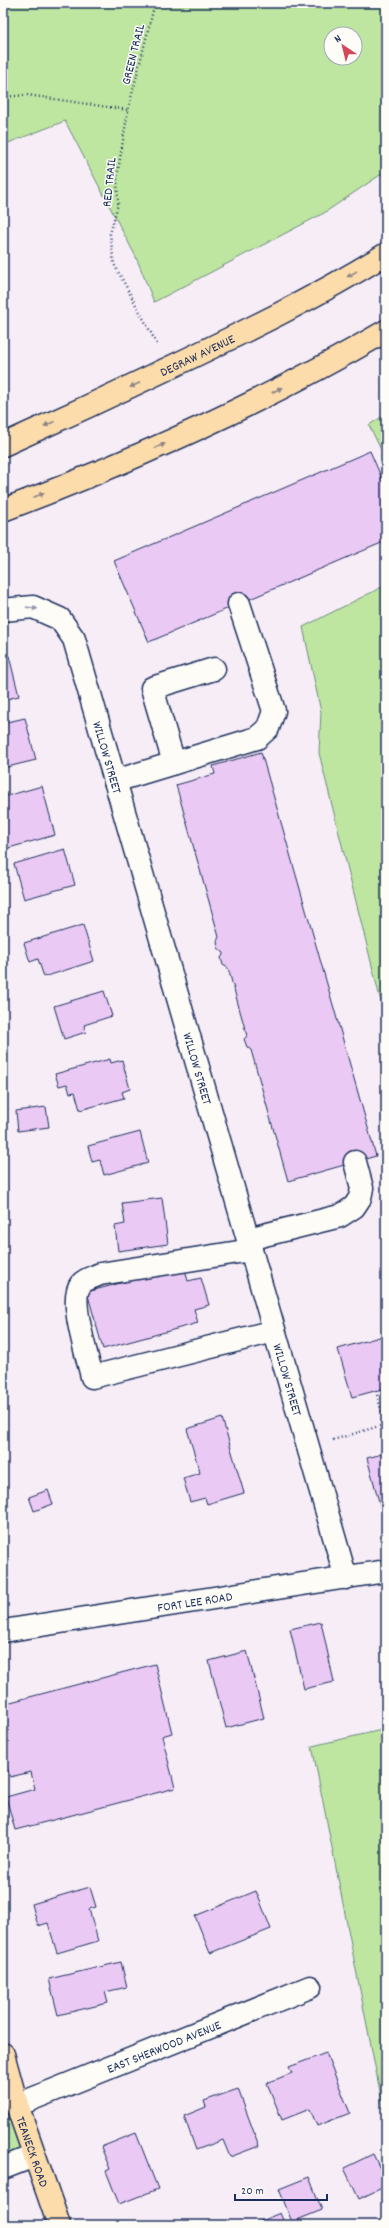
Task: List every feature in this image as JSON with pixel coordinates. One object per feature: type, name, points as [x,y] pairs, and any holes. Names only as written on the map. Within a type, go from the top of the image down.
[{"type":"main road","name":"DEGRAW AVENUE","points":[[3,445],[142,382],[288,310],[386,254]]},
{"type":"main road","points":[[3,510],[108,468],[209,424],[300,378],[386,331]]},
{"type":"main road","name":"TEANECK ROAD","points":[[3,2054],[17,2105],[59,2225]]},
{"type":"street","points":[[115,781],[257,738],[268,728],[274,711],[239,604]]},
{"type":"street","name":"WILLOW STREET","points":[[3,610],[33,607],[60,619],[74,639],[346,1578]]},
{"type":"street","points":[[174,763],[152,688],[214,669]]},
{"type":"street","points":[[274,1331],[92,1377],[77,1311],[76,1292],[81,1283],[100,1274],[249,1244],[340,1216],[351,1210],[357,1204],[362,1188],[355,1162]]},
{"type":"street","name":"FORT LEE ROAD","points":[[3,1631],[386,1571]]},
{"type":"street","name":"EAST SHERWOOD AVENUE","points":[[17,2105],[310,1987]]},
{"type":"street","points":[[3,2168],[34,2156]]},
{"type":"path","name":"GREEN TRAIL","points":[[128,110],[155,3]]},
{"type":"path","points":[[3,97],[27,95],[128,110]]},
{"type":"path","name":"RED TRAIL","points":[[128,110],[118,177],[118,204],[110,234],[114,264],[170,368]]},
{"type":"path","points":[[376,1390],[386,1428]]},
{"type":"path","points":[[308,1447],[386,1424]]},
{"type":"green space","points":[[3,3],[386,3],[386,171],[324,213],[154,302],[136,257],[65,121],[3,145]]},
{"type":"green space","points":[[386,414],[386,460],[369,425]]},
{"type":"green space","points":[[386,585],[386,1022],[319,753],[321,712],[303,627]]},
{"type":"green space","points":[[386,1729],[386,2116],[385,2117],[312,1746]]},
{"type":"green space","points":[[3,2054],[34,2156],[3,2168]]},
{"type":"building","points":[[370,451],[386,488],[386,541],[149,642],[114,561]]},
{"type":"building","points":[[9,656],[19,696],[3,700],[3,658]]},
{"type":"building","points":[[25,718],[36,760],[3,768],[3,723]]},
{"type":"building","points":[[261,752],[376,1156],[288,1181],[251,1050],[247,1047],[244,1039],[247,1036],[228,968],[223,965],[221,958],[224,953],[218,948],[217,941],[219,937],[176,785],[215,774],[213,766]]},
{"type":"building","points":[[42,786],[55,835],[5,849],[3,840],[3,797]]},
{"type":"building","points":[[65,849],[75,885],[24,899],[14,864]]},
{"type":"building","points":[[83,925],[94,961],[44,977],[38,959],[30,962],[24,943]]},
{"type":"building","points":[[104,991],[112,1016],[84,1025],[86,1032],[64,1039],[54,1006]]},
{"type":"building","points":[[110,1059],[111,1063],[122,1060],[130,1089],[122,1092],[124,1098],[80,1110],[75,1092],[70,1093],[67,1084],[59,1086],[55,1074]]},
{"type":"building","points":[[46,1107],[49,1127],[18,1131],[16,1111]]},
{"type":"building","points":[[140,1132],[148,1163],[104,1175],[100,1160],[92,1162],[88,1146]]},
{"type":"building","points":[[162,1198],[168,1244],[118,1251],[115,1226],[125,1224],[122,1203]]},
{"type":"building","points":[[184,1266],[188,1281],[201,1278],[209,1305],[194,1309],[198,1323],[103,1349],[87,1292]]},
{"type":"building","points":[[386,1335],[386,1388],[352,1397],[338,1349]]},
{"type":"building","points":[[222,1418],[244,1493],[207,1504],[205,1498],[190,1502],[183,1478],[200,1473],[187,1429]]},
{"type":"building","points":[[386,1453],[386,1508],[381,1509],[367,1458]]},
{"type":"building","points":[[48,1490],[53,1504],[34,1511],[29,1497]]},
{"type":"building","points":[[321,1622],[334,1682],[304,1689],[290,1629]]},
{"type":"building","points":[[247,1651],[264,1718],[226,1728],[209,1661]]},
{"type":"building","points":[[155,1664],[172,1733],[162,1736],[175,1788],[15,1830],[6,1797],[35,1789],[31,1772],[10,1777],[7,1767],[3,1768],[3,1704]]},
{"type":"building","points":[[90,1887],[96,1907],[89,1909],[98,1941],[57,1953],[48,1923],[38,1926],[32,1904]]},
{"type":"building","points":[[256,1891],[271,1929],[210,1953],[195,1916]]},
{"type":"building","points":[[121,1962],[127,1987],[105,1992],[108,2003],[58,2015],[49,1979]]},
{"type":"building","points":[[326,2053],[350,2113],[317,2126],[310,2109],[282,2120],[267,2083],[292,2073],[289,2067]]},
{"type":"building","points":[[238,2089],[259,2146],[230,2157],[223,2140],[196,2150],[184,2116],[206,2107],[204,2101]]},
{"type":"building","points":[[136,2133],[158,2189],[119,2204],[106,2171],[110,2169],[101,2147]]},
{"type":"building","points":[[373,2154],[386,2181],[386,2186],[359,2199],[344,2168]]},
{"type":"building","points":[[309,2177],[322,2210],[292,2222],[279,2189]]},
{"type":"building","points":[[280,2213],[285,2225],[251,2225]]}]
